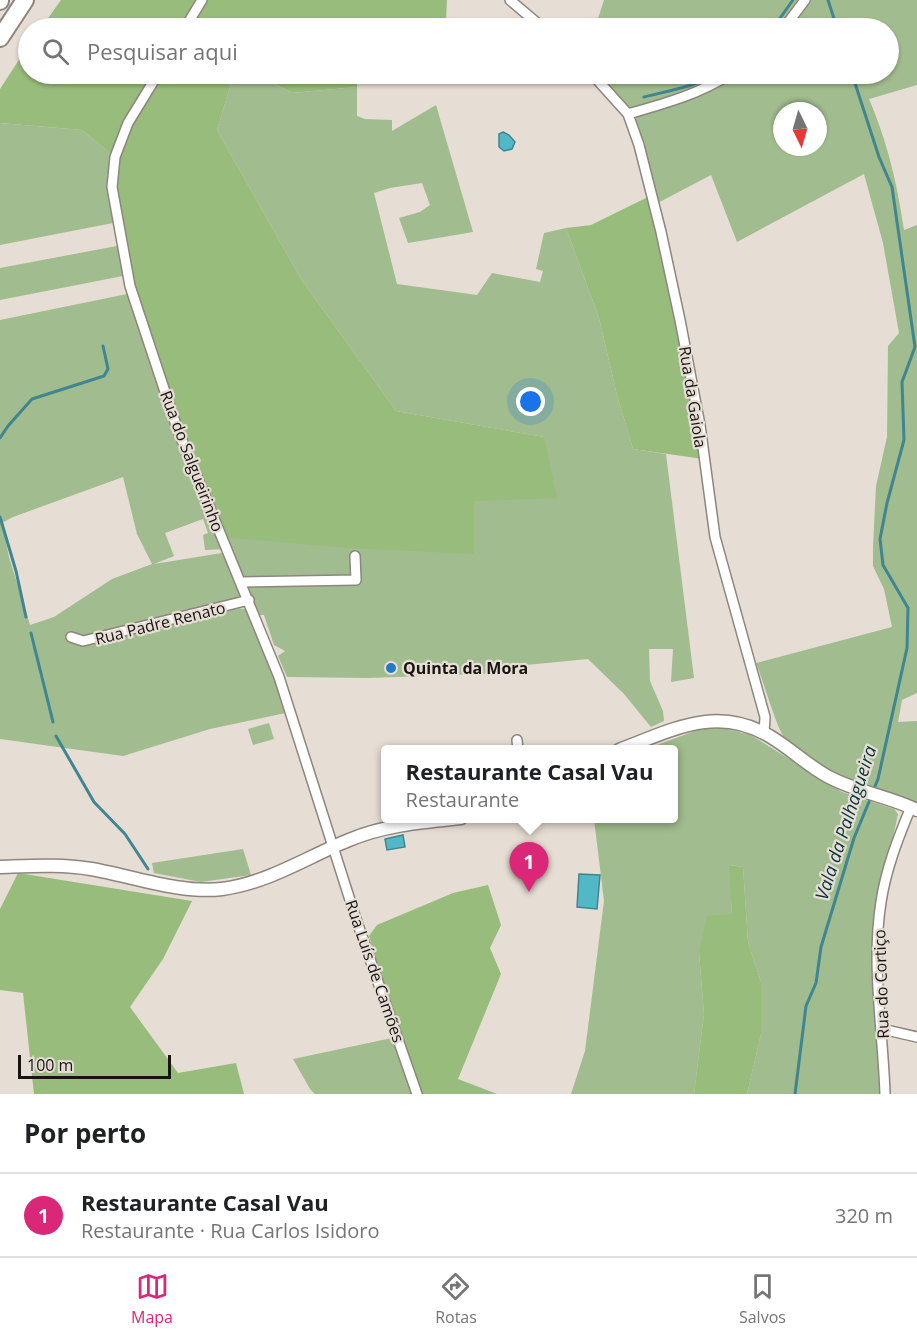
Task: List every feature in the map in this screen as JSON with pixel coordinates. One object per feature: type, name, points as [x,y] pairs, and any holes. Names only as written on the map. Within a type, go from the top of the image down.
[{"type":"highway","points":[[0,38],[25,0]]},
{"type":"street","points":[[191,18],[202,0]]},
{"type":"street","points":[[510,0],[531,18]]},
{"type":"street","points":[[792,18],[806,0]]},
{"type":"street","name":"Rua do Salgueirinho","points":[[152,84],[128,123],[115,157],[112,187],[130,286],[173,418],[279,677],[333,847]]},
{"type":"street","name":"Rua da Gaiola","points":[[601,84],[628,114],[639,145],[664,243],[700,425],[715,537],[765,717],[764,733]]},
{"type":"street","points":[[628,114],[669,102],[712,84]]},
{"type":"street","points":[[241,582],[356,580],[355,556]]},
{"type":"street","name":"Rua Padre Renato","points":[[71,637],[83,641],[249,600]]},
{"type":"street","points":[[633,745],[703,721],[731,722],[764,733],[827,776],[865,792],[914,808]]},
{"type":"street","name":"Rua do Cortiço","points":[[885,1094],[877,956],[881,903],[891,857],[914,808]]},
{"type":"street","points":[[0,867],[53,865],[79,867],[191,889],[207,890],[235,887],[264,879],[363,834],[394,826],[423,823]]},
{"type":"street","name":"Rua Luís de Camões","points":[[333,847],[417,1094]]},
{"type":"street","points":[[882,1029],[917,1037]]},
{"type":"green space","points":[[61,0],[447,0],[446,18],[48,18]]},
{"type":"green space","points":[[604,0],[917,0],[917,85],[869,99],[891,164],[904,230],[917,225],[917,693],[902,700],[898,722],[917,721],[917,802],[846,778],[797,750],[781,732],[756,663],[892,627],[884,589],[873,566],[873,547],[876,486],[887,437],[888,346],[899,333],[883,243],[864,174],[737,242],[711,175],[654,205],[629,115],[601,84],[899,84],[899,18],[598,18]]},
{"type":"green space","points":[[18,61],[18,84],[231,84],[217,130],[301,279],[396,411],[544,437],[557,498],[474,501],[474,554],[348,548],[222,537],[177,428],[130,286],[118,222],[115,157],[82,130],[0,123],[0,89]]},
{"type":"green space","points":[[231,84],[274,84],[292,93],[357,87],[357,116],[365,119],[392,120],[392,131],[436,105],[473,232],[408,243],[399,218],[420,212],[430,205],[422,183],[374,193],[397,284],[477,295],[492,273],[540,282],[543,271],[536,269],[544,233],[566,228],[599,318],[617,395],[633,449],[666,454],[694,678],[671,682],[673,649],[649,649],[650,681],[663,711],[664,721],[651,727],[624,694],[588,659],[505,667],[508,672],[505,673],[368,678],[287,677],[278,656],[285,651],[274,645],[264,615],[255,615],[290,712],[210,729],[123,756],[0,739],[0,320],[132,293],[474,554],[474,501],[544,437],[396,411],[301,279],[217,130]],"holes":[[[123,477],[137,534],[152,564],[112,579],[54,617],[30,625],[9,557],[2,523]],[[203,519],[208,533],[203,535],[205,550],[226,549],[222,553],[154,564],[174,556],[165,533]],[[241,593],[247,609],[221,608],[238,598]]]},
{"type":"green space","points":[[274,84],[357,84],[357,87],[292,93]]},
{"type":"green space","points":[[0,123],[82,130],[115,157],[118,222],[0,245]]},
{"type":"green space","points":[[652,195],[703,459],[633,449],[617,395],[599,318],[566,228],[591,225]]},
{"type":"green space","points":[[122,245],[128,275],[0,300],[0,268]]},
{"type":"green space","points":[[269,723],[274,739],[253,745],[248,729]]},
{"type":"green space","points":[[719,727],[751,735],[842,792],[894,809],[898,814],[879,903],[884,1094],[747,1094],[761,1034],[761,982],[748,942],[743,867],[730,865],[732,914],[699,953],[704,1014],[694,1094],[571,1094],[585,1051],[604,901],[594,823],[678,823],[678,745],[657,745],[703,728]]},
{"type":"green space","points":[[243,849],[251,875],[201,882],[154,873],[152,863]]},
{"type":"green space","points":[[729,865],[743,867],[748,942],[761,982],[761,1034],[747,1094],[694,1094],[704,1014],[699,953],[707,916],[732,914]]},
{"type":"green space","points":[[18,873],[192,901],[163,959],[130,1007],[178,1073],[236,1063],[244,1094],[34,1094],[23,993],[0,990],[0,909]]},
{"type":"green space","points":[[488,885],[501,925],[490,948],[501,974],[458,1079],[497,1094],[417,1094],[369,936],[377,925],[453,893]]},
{"type":"green space","points":[[356,919],[417,1094],[315,1094],[293,1059],[392,1038],[351,921]]},
{"type":"water","points":[[503,132],[515,142],[512,149],[504,151],[499,147],[499,134]]},
{"type":"water","points":[[403,835],[405,847],[387,850],[385,839]]},
{"type":"water","points":[[579,874],[600,875],[597,909],[577,907]]},
{"type":"waterway","points":[[780,18],[793,0]]},
{"type":"waterway","name":"Vala da Palhagueira","points":[[828,0],[834,18]]},
{"type":"waterway","points":[[644,97],[692,84]]},
{"type":"waterway","name":"Vala da Palhagueira","points":[[855,84],[879,157],[892,187],[915,347],[902,382],[904,440],[880,539],[883,565],[908,608],[907,648],[878,779],[873,791]]},
{"type":"waterway","points":[[0,438],[32,399],[104,376],[108,369],[103,346]]},
{"type":"waterway","points":[[0,517],[16,571],[26,617]]},
{"type":"waterway","points":[[31,633],[53,722]]},
{"type":"waterway","points":[[56,736],[94,802],[125,834],[148,869]]},
{"type":"waterway","name":"Vala da Palhagueira","points":[[795,1094],[806,1006],[816,983],[821,947],[854,838],[871,797]]},
{"type":"place","name":"Quinta da Mora","points":[[391,668]]},
{"type":"place","name":"Restaurante Casal Vau","points":[[529,892]]}]
